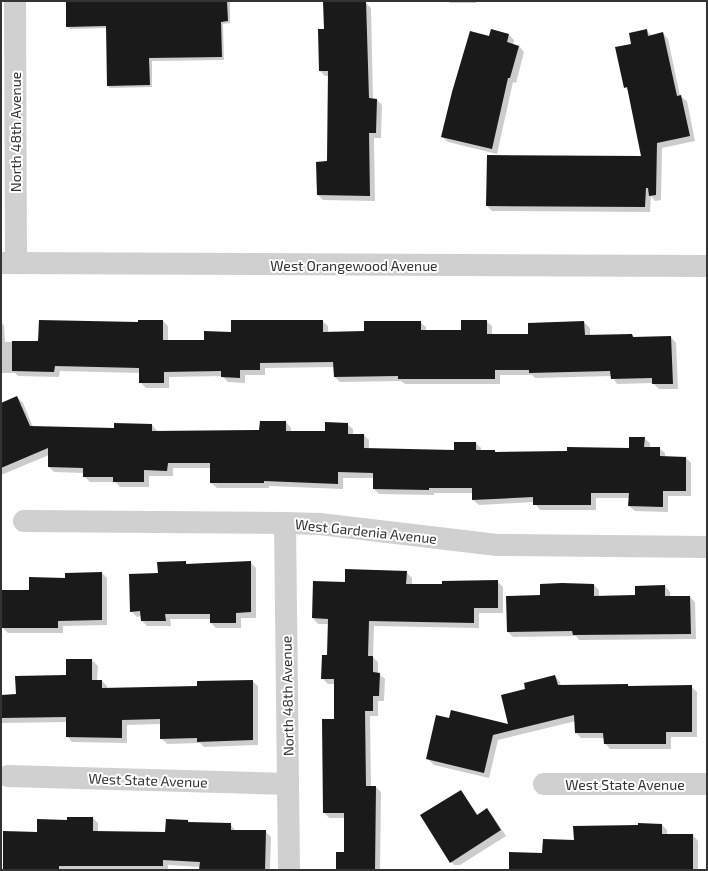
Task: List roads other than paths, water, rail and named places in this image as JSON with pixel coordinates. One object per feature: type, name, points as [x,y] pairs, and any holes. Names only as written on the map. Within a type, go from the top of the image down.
[{"type":"street","name":"North 48th Avenue","points":[[8,263],[15,1]]},
{"type":"street","name":"West Orangewood Avenue","points":[[8,263],[707,266]]},
{"type":"street","name":"West Gardenia Avenue","points":[[24,521],[320,524],[497,546],[707,547]]},
{"type":"street","name":"North 48th Avenue","points":[[285,523],[289,870]]},
{"type":"street","name":"West State Avenue","points":[[8,776],[288,784]]},
{"type":"street","name":"West State Avenue","points":[[544,784],[707,784]]}]
